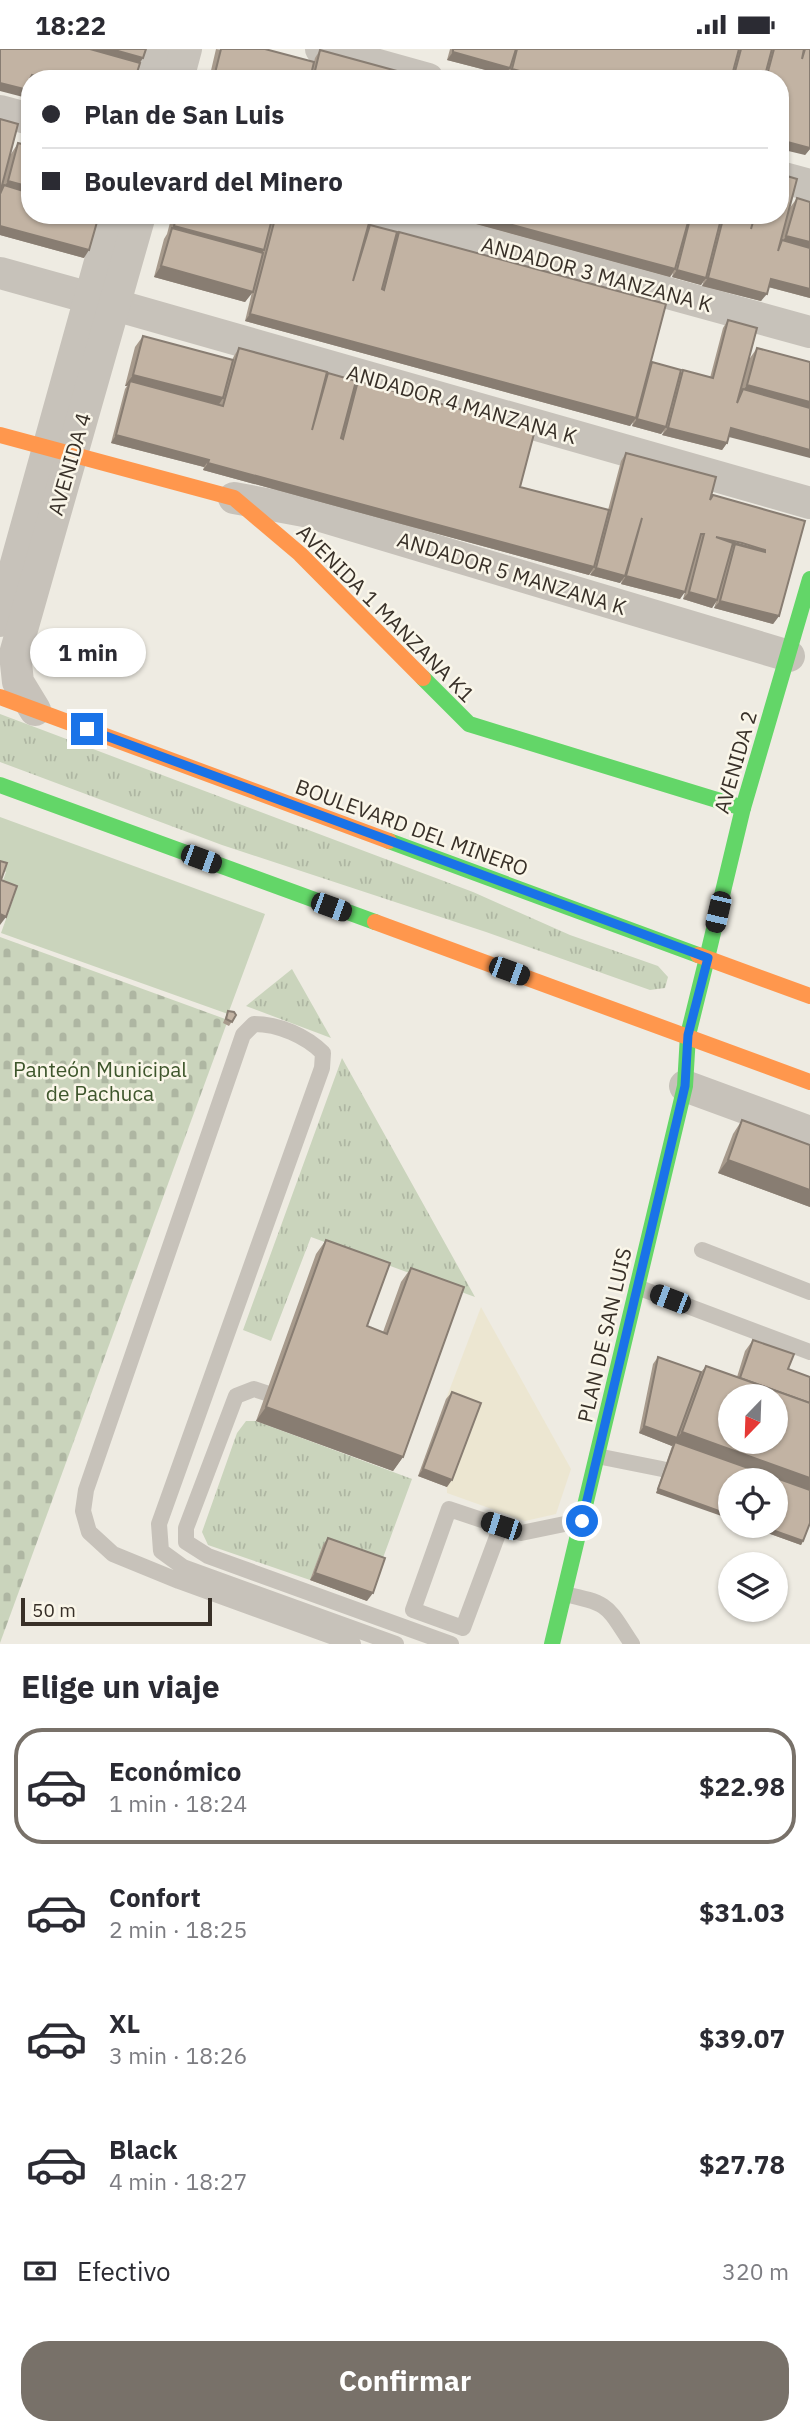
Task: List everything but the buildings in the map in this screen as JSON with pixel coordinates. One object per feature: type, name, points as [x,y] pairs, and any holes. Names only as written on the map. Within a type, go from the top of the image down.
[{"type":"street","points":[[153,70],[159,49]]},
{"type":"street","points":[[180,70],[186,49]]},
{"type":"street","points":[[321,49],[396,70]]},
{"type":"street","points":[[0,111],[21,117]]},
{"type":"street","points":[[789,179],[810,185]]},
{"type":"street","name":"AVENIDA 4","points":[[102,302],[112,224]]},
{"type":"street","name":"AVENIDA 4","points":[[0,621],[44,506],[102,302],[136,224]]},
{"type":"street","name":"ANDADOR 3 MANZANA K","points":[[416,224],[810,332]]},
{"type":"street","name":"ANDADOR 4 MANZANA K","points":[[0,273],[810,503]]},
{"type":"street","name":"AVENIDA 1 MANZANA K1","points":[[0,435],[234,498],[300,554],[469,724],[743,809]]},
{"type":"street","name":"ANDADOR 5 MANZANA K","points":[[234,498],[304,511],[789,656]]},
{"type":"street","name":"AVENIDA 4","points":[[35,710],[18,682],[15,654],[44,506]]},
{"type":"street","name":"AVENIDA 2","points":[[688,1035],[743,809],[810,579]]},
{"type":"street","name":"BOULEVARD DEL MINERO","points":[[0,697],[810,996]]},
{"type":"street","points":[[0,785],[688,1035],[810,1082]]},
{"type":"street","name":"PLAN DE SAN LUIS","points":[[550,1643],[582,1521],[685,1086],[688,1035]]},
{"type":"street","points":[[685,1086],[810,1132]]},
{"type":"lane","points":[[353,1644],[179,1581],[113,1554],[89,1532],[83,1511],[86,1490],[243,1035],[254,1024],[269,1024],[312,1041],[323,1053],[322,1068],[159,1524],[162,1551],[183,1567],[396,1644]]},
{"type":"lane","points":[[702,1250],[810,1292]]},
{"type":"lane","points":[[637,1287],[810,1352]]},
{"type":"lane","points":[[266,1393],[254,1389],[236,1396],[186,1528],[186,1542],[208,1556],[451,1644]]},
{"type":"lane","points":[[597,1455],[662,1469],[696,1481]]},
{"type":"lane","points":[[501,1526],[463,1628],[413,1610],[449,1509],[501,1526],[521,1533],[582,1521]]},
{"type":"lane","points":[[564,1594],[597,1601],[607,1607],[632,1644]]},
{"type":"green space","points":[[0,714],[473,892],[570,935],[658,966],[668,977],[665,988],[650,990],[486,932],[222,845],[0,762]]},
{"type":"green space","points":[[0,817],[265,914],[228,1014],[1,933],[15,894],[0,889],[6,872],[0,869]]},
{"type":"green space","name":"Panteón Municipal de Pachuca","points":[[0,937],[228,1020],[0,1643]]},
{"type":"green space","points":[[292,969],[331,1038],[246,1006]]},
{"type":"green space","points":[[342,1058],[475,1297],[311,1237],[271,1341],[243,1330]]},
{"type":"green space","points":[[246,1421],[256,1421],[412,1479],[380,1566],[323,1546],[310,1580],[208,1545],[202,1532],[237,1433]]},
{"type":"shaded area","points":[[481,1307],[571,1469],[556,1514],[525,1521],[447,1493],[446,1399]]},
{"type":"traffic: fast","points":[[707,958],[743,808],[810,579]]},
{"type":"traffic: fast","points":[[423,678],[469,724],[743,808]]},
{"type":"traffic: fast","points":[[0,785],[375,922]]},
{"type":"traffic: fast","points":[[389,841],[698,955]]},
{"type":"traffic: fast","points":[[688,1035],[707,958]]},
{"type":"traffic: fast","points":[[552,1644],[685,1086],[688,1035]]},
{"type":"traffic: slow","points":[[0,435],[234,498],[300,554],[423,678]]},
{"type":"traffic: slow","points":[[0,697],[389,841]]},
{"type":"traffic: slow","points":[[375,922],[810,1082]]},
{"type":"traffic: slow","points":[[698,955],[810,996]]},
{"type":"route","points":[[87,729],[708,958],[688,1035],[685,1086],[582,1521]]}]
